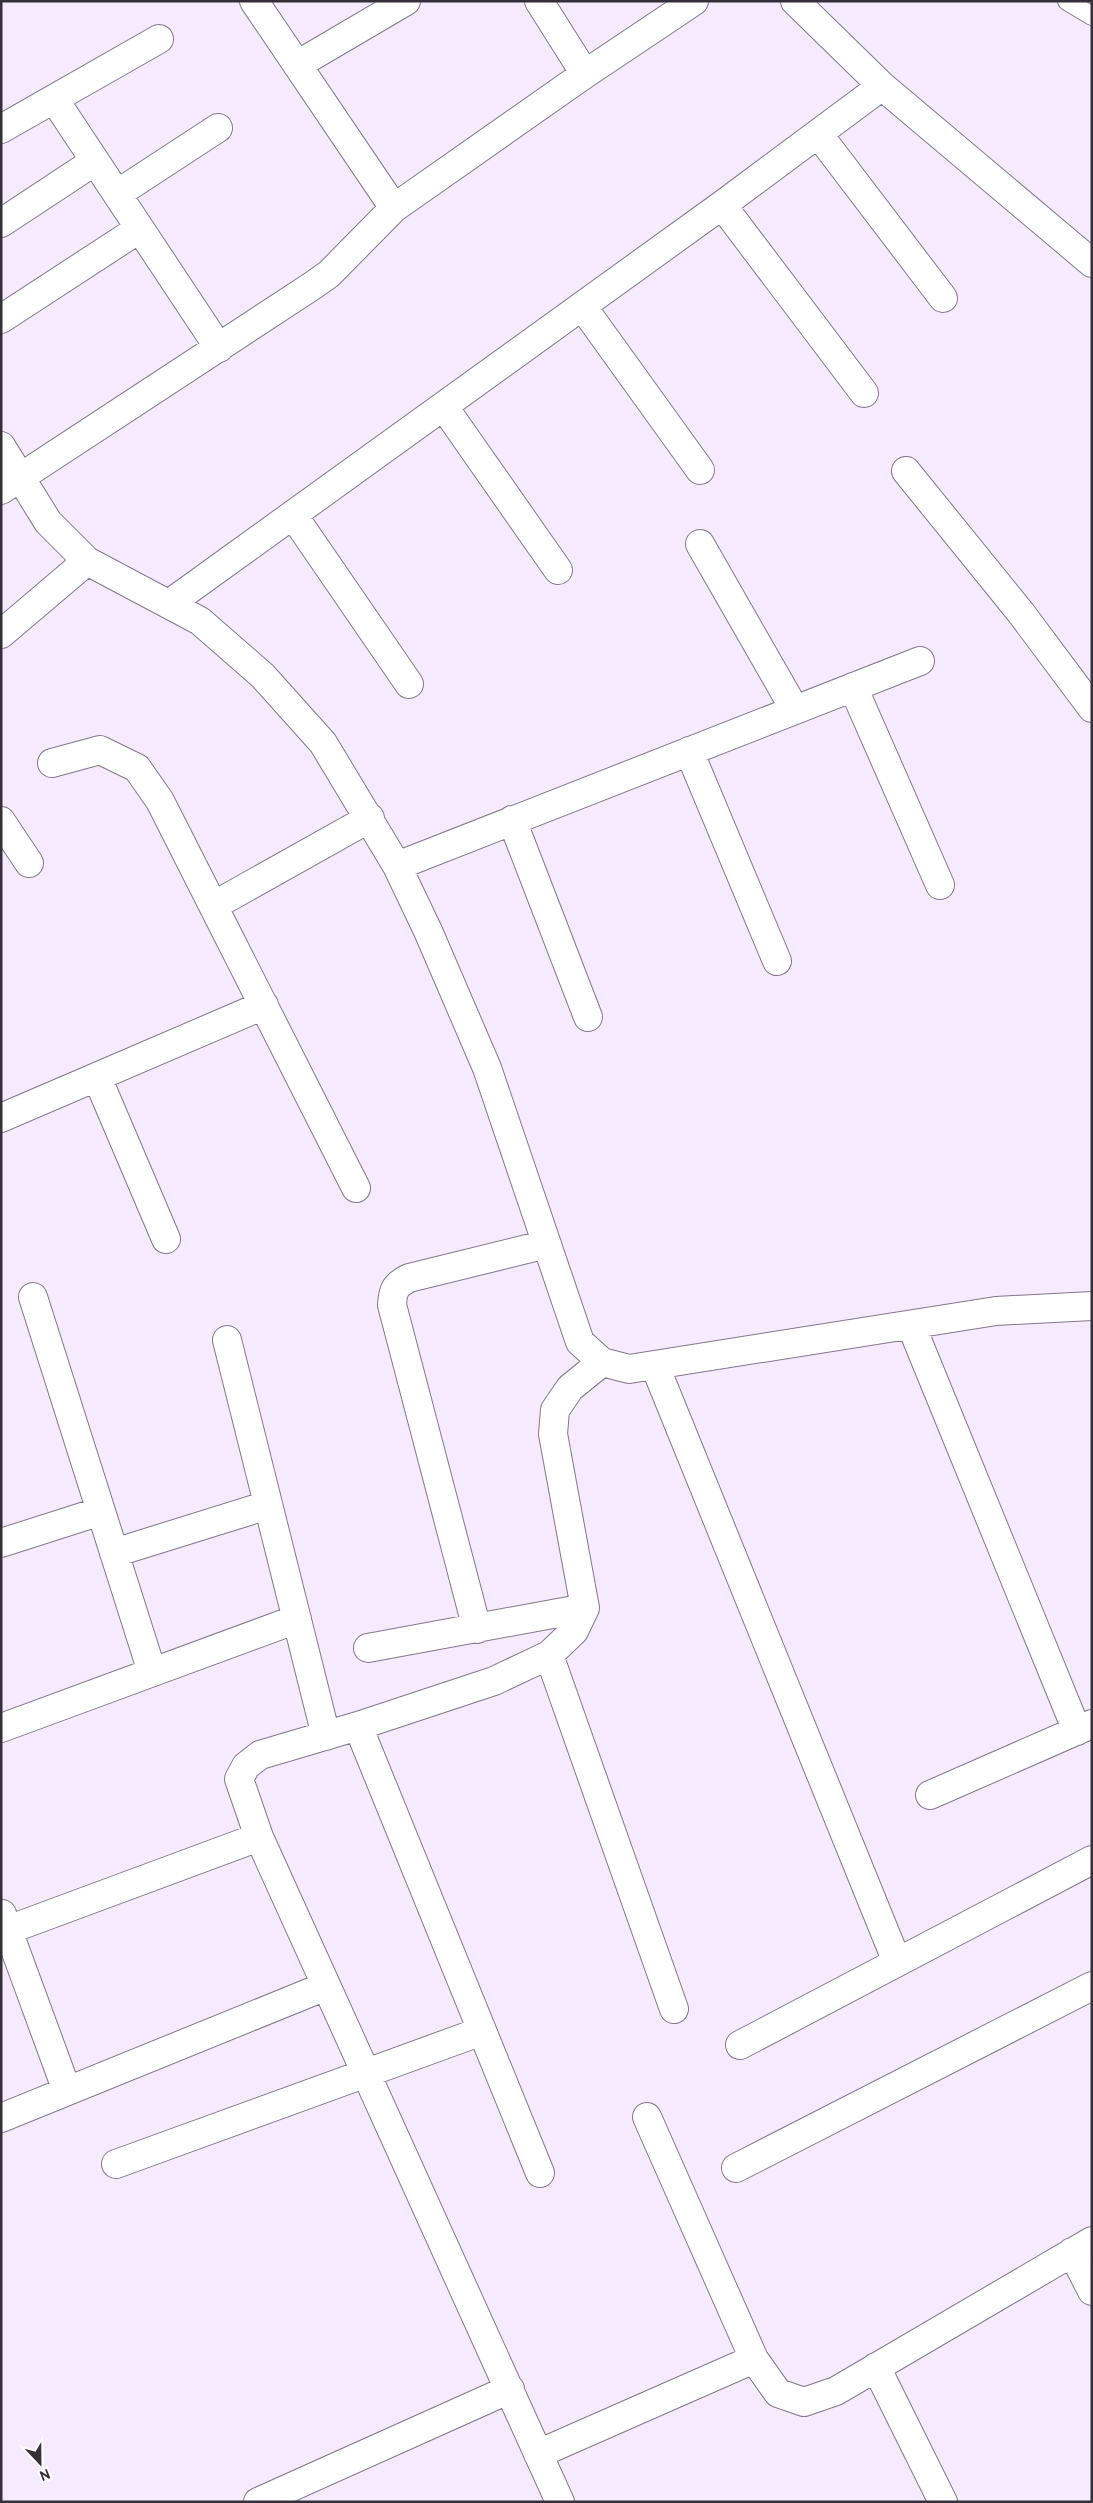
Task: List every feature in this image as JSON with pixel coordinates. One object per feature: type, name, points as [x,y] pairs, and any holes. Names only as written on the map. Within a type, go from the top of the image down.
[{"type":"street","points":[[254,1],[394,208]]},
{"type":"street","points":[[297,66],[406,1]]},
{"type":"street","points":[[539,1],[585,74]]},
{"type":"street","points":[[10,483],[219,348],[328,274],[394,208],[585,74],[694,1]]},
{"type":"street","points":[[795,1],[882,86],[1092,262]]},
{"type":"street","points":[[1,129],[159,40]]},
{"type":"street","points":[[169,604],[819,135],[882,86]]},
{"type":"street","points":[[54,99],[219,348]]},
{"type":"street","points":[[117,194],[218,128]]},
{"type":"street","points":[[819,135],[943,298]]},
{"type":"street","points":[[1,223],[95,161]]},
{"type":"street","points":[[722,205],[864,393]]},
{"type":"street","points":[[1,319],[140,229]]},
{"type":"street","points":[[582,306],[700,470]]},
{"type":"street","points":[[444,407],[558,570]]},
{"type":"street","points":[[1,446],[10,483],[87,561],[200,621],[263,676],[323,743],[370,818],[397,866],[428,931],[487,1068],[580,1342],[602,1362],[629,1369],[996,1311],[1092,1306]]},
{"type":"street","points":[[906,471],[1021,613],[1092,708]]},
{"type":"street","points":[[294,515],[409,684]]},
{"type":"street","points":[[700,544],[795,710]]},
{"type":"street","points":[[1,634],[87,561]]},
{"type":"street","points":[[397,866],[920,661]]},
{"type":"street","points":[[853,687],[940,885]]},
{"type":"street","points":[[52,763],[100,750],[137,768],[160,801],[356,1188]]},
{"type":"street","points":[[690,751],[776,961]]},
{"type":"street","points":[[213,906],[370,818]]},
{"type":"street","points":[[512,820],[588,1017]]},
{"type":"street","points":[[1,821],[29,863]]},
{"type":"street","points":[[1,1118],[264,1005]]},
{"type":"street","points":[[97,1077],[166,1239]]},
{"type":"street","points":[[477,1629],[392,1305],[392,1292],[398,1284],[408,1278],[547,1244]]},
{"type":"street","points":[[33,1297],[152,1672]]},
{"type":"street","points":[[911,1325],[1084,1727],[930,1795]]},
{"type":"street","points":[[227,1340],[326,1736]]},
{"type":"street","points":[[560,2502],[364,2073],[259,1837],[239,1779],[246,1766],[260,1755],[358,1726],[494,1681],[549,1655],[574,1631],[584,1608],[552,1434],[555,1410],[570,1388],[602,1362]]},
{"type":"street","points":[[655,1366],[897,1962]]},
{"type":"street","points":[[114,1554],[268,1505]]},
{"type":"street","points":[[1,1543],[101,1511]]},
{"type":"street","points":[[368,1648],[584,1608]]},
{"type":"street","points":[[1,1728],[297,1620]]},
{"type":"street","points":[[549,1655],[674,2009]]},
{"type":"street","points":[[358,1726],[540,2173]]},
{"type":"street","points":[[67,2091],[4,1921],[259,1837]]},
{"type":"street","points":[[740,2045],[1092,1860]]},
{"type":"street","points":[[1,2118],[326,1986]]},
{"type":"street","points":[[736,2168],[1092,1986]]},
{"type":"street","points":[[116,2164],[482,2031]]},
{"type":"street","points":[[647,2117],[754,2359],[778,2393],[804,2402],[836,2390],[1082,2246],[1092,2291]]},
{"type":"street","points":[[538,2454],[754,2359]]},
{"type":"street","points":[[876,2367],[943,2502]]},
{"type":"street","points":[[258,2502],[510,2389]]},
{"type":"lane","points":[[1067,1],[1092,16]]}]
